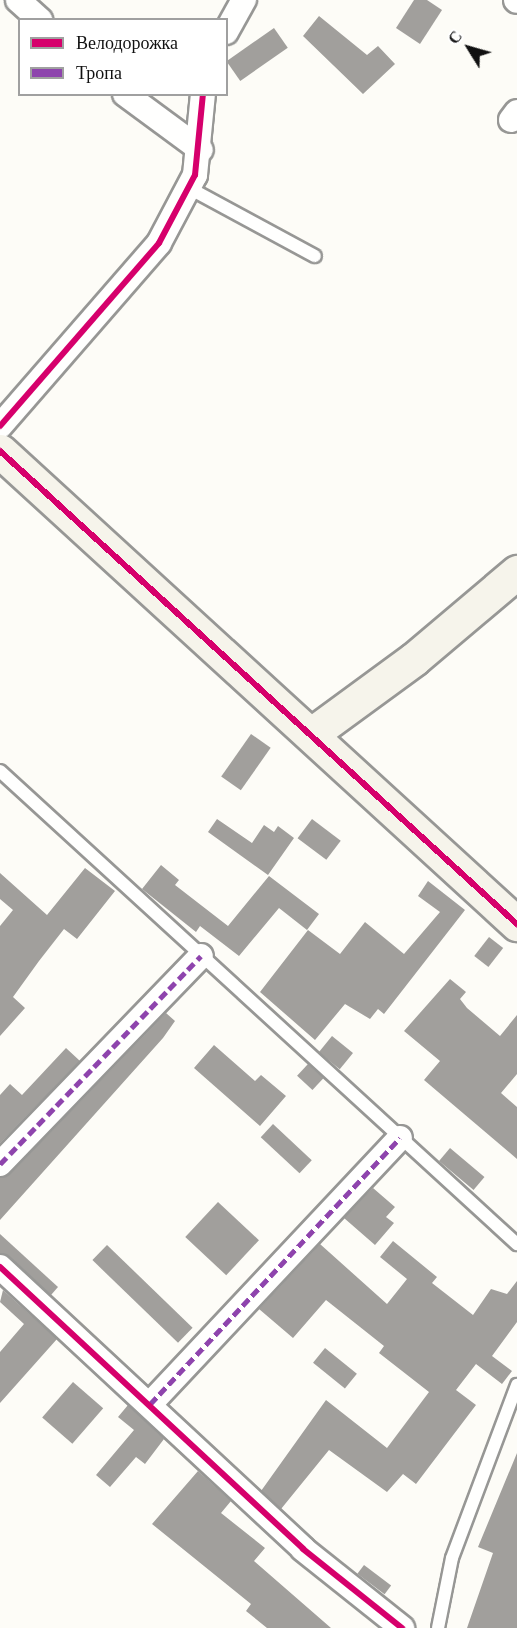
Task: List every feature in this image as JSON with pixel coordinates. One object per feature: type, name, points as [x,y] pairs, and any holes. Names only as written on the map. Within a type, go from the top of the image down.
[{"type":"street","points":[[18,0],[38,18]]},
{"type":"street","points":[[228,28],[244,0]]},
{"type":"street","points":[[128,96],[201,150]]},
{"type":"street","points":[[0,426],[159,243],[189,188],[201,150],[203,96]]},
{"type":"street","points":[[0,451],[313,733],[517,924]]},
{"type":"street","points":[[313,733],[414,659],[517,572]]},
{"type":"street","points":[[0,1164],[201,956]]},
{"type":"street","points":[[150,1404],[400,1138]]},
{"type":"street","points":[[0,1267],[150,1404],[303,1549],[402,1628]]},
{"type":"lane","points":[[189,188],[315,256]]},
{"type":"lane","points":[[0,771],[517,1244]]},
{"type":"lane","points":[[438,1628],[452,1558],[517,1385]]},
{"type":"building","points":[[414,0],[427,0],[442,10],[420,44],[396,28]]},
{"type":"building","points":[[319,16],[367,55],[378,46],[395,64],[363,94],[303,36]]},
{"type":"building","points":[[274,28],[288,48],[240,81],[228,60]]},
{"type":"building","points":[[251,734],[271,748],[241,790],[221,777]]},
{"type":"building","points":[[217,819],[252,843],[264,825],[274,832],[278,826],[294,838],[268,875],[208,832]]},
{"type":"building","points":[[312,819],[341,841],[326,860],[298,838]]},
{"type":"building","points":[[161,865],[179,880],[175,885],[228,926],[269,876],[319,914],[307,930],[279,908],[239,956],[200,926],[196,932],[142,889]]},
{"type":"building","points":[[85,868],[115,891],[77,939],[64,929],[13,997],[25,1008],[0,1036],[0,926],[13,910],[0,899],[0,873],[47,915]]},
{"type":"building","points":[[428,881],[465,910],[384,1014],[378,1009],[370,1019],[345,1004],[315,1040],[260,992],[308,930],[340,954],[365,922],[404,954],[440,912],[418,896]]},
{"type":"building","points":[[489,937],[503,948],[488,967],[474,956]]},
{"type":"building","points":[[450,979],[466,992],[460,999],[467,1008],[500,1036],[517,1015],[517,1074],[501,1093],[517,1107],[517,1159],[424,1080],[440,1061],[404,1031]]},
{"type":"building","points":[[166,1013],[175,1021],[163,1038],[0,1220],[0,1178],[10,1174]]},
{"type":"building","points":[[332,1036],[353,1053],[340,1069],[319,1052]]},
{"type":"building","points":[[214,1045],[255,1081],[261,1075],[286,1096],[260,1126],[194,1068]]},
{"type":"building","points":[[66,1048],[80,1061],[0,1143],[0,1095],[10,1084],[22,1095]]},
{"type":"building","points":[[308,1064],[323,1078],[312,1090],[297,1076]]},
{"type":"building","points":[[273,1124],[312,1160],[299,1173],[261,1137]]},
{"type":"building","points":[[450,1148],[484,1177],[474,1190],[439,1161]]},
{"type":"building","points":[[373,1188],[395,1207],[386,1217],[394,1223],[375,1245],[344,1218]]},
{"type":"building","points":[[218,1202],[259,1240],[226,1275],[185,1237]]},
{"type":"building","points":[[0,1234],[58,1287],[51,1295],[0,1253]]},
{"type":"building","points":[[393,1241],[437,1277],[432,1283],[473,1315],[491,1289],[507,1294],[517,1281],[517,1322],[492,1356],[512,1371],[502,1384],[476,1364],[456,1390],[476,1405],[416,1484],[403,1474],[387,1492],[329,1450],[281,1509],[261,1491],[326,1400],[387,1448],[429,1392],[379,1353],[384,1346],[326,1300],[293,1338],[259,1309],[320,1244],[387,1304],[407,1279],[380,1257]]},
{"type":"building","points":[[107,1245],[193,1328],[178,1343],[92,1260]]},
{"type":"building","points":[[3,1290],[57,1339],[0,1403],[0,1352],[24,1324],[0,1302]]},
{"type":"building","points":[[325,1348],[357,1374],[345,1389],[313,1363]]},
{"type":"building","points":[[73,1382],[103,1408],[72,1444],[42,1417]]},
{"type":"building","points":[[128,1405],[164,1439],[145,1464],[136,1457],[110,1487],[96,1475],[134,1430],[118,1417]]},
{"type":"building","points":[[517,1453],[517,1628],[467,1628],[493,1553],[478,1547]]},
{"type":"building","points":[[198,1471],[231,1501],[221,1513],[265,1548],[254,1561],[331,1628],[267,1628],[246,1611],[251,1604],[152,1524]]},
{"type":"building","points":[[364,1565],[391,1585],[385,1594],[357,1574]]},
{"type":"marked path","points":[[0,1164],[201,956]]},
{"type":"marked path","points":[[150,1404],[400,1138]]},
{"type":"cycle path","points":[[0,426],[159,243],[195,175],[203,96]]},
{"type":"cycle path","points":[[0,451],[517,924]]},
{"type":"cycle path","points":[[0,1267],[303,1549],[402,1628]]}]
